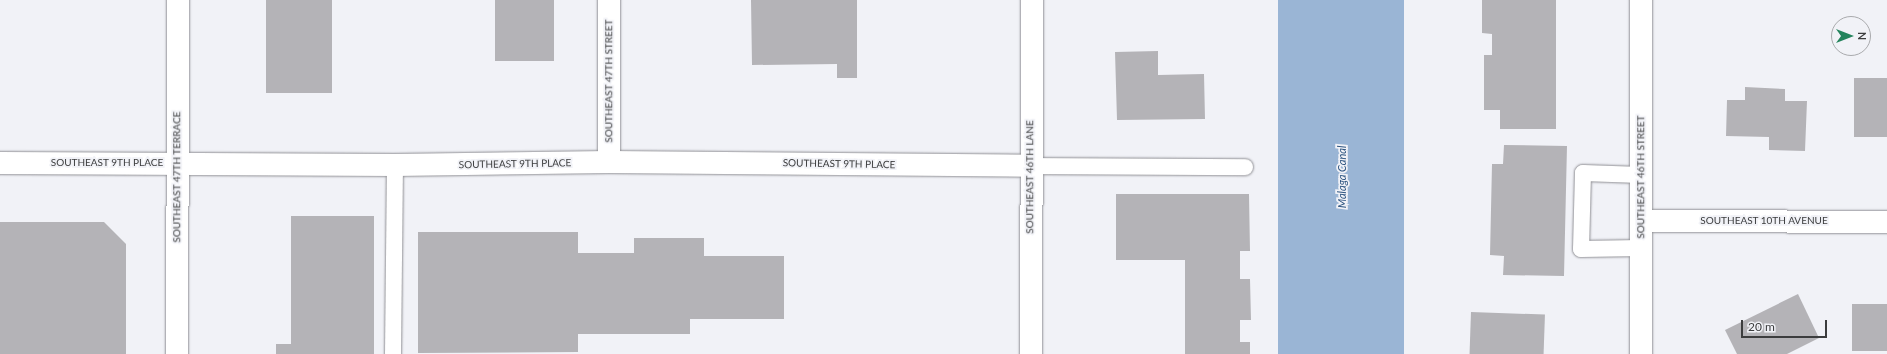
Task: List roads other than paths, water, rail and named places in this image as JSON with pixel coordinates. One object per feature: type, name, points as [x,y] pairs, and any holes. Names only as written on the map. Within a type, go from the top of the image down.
[{"type":"street","name":"SOUTHEAST 47TH TERRACE","points":[[177,354],[178,0]]},
{"type":"street","name":"SOUTHEAST 47TH STREET","points":[[609,0],[609,162]]},
{"type":"street","name":"SOUTHEAST 46TH LANE","points":[[1030,354],[1032,0]]},
{"type":"street","name":"SOUTHEAST 46TH STREET","points":[[1641,0],[1641,354]]},
{"type":"street","name":"SOUTHEAST 9TH PLACE","points":[[0,164],[395,165],[609,162],[1030,166]]},
{"type":"street","name":"SOUTHEAST 10TH AVENUE","points":[[1641,221],[1887,222]]},
{"type":"lane","points":[[393,354],[395,165]]},
{"type":"lane","points":[[1030,166],[1245,167]]},
{"type":"lane","points":[[1641,175],[1583,173],[1581,249],[1641,248]]},
{"type":"water","name":"Malaga Canal","points":[[1278,0],[1404,0],[1404,354],[1278,354]]}]
